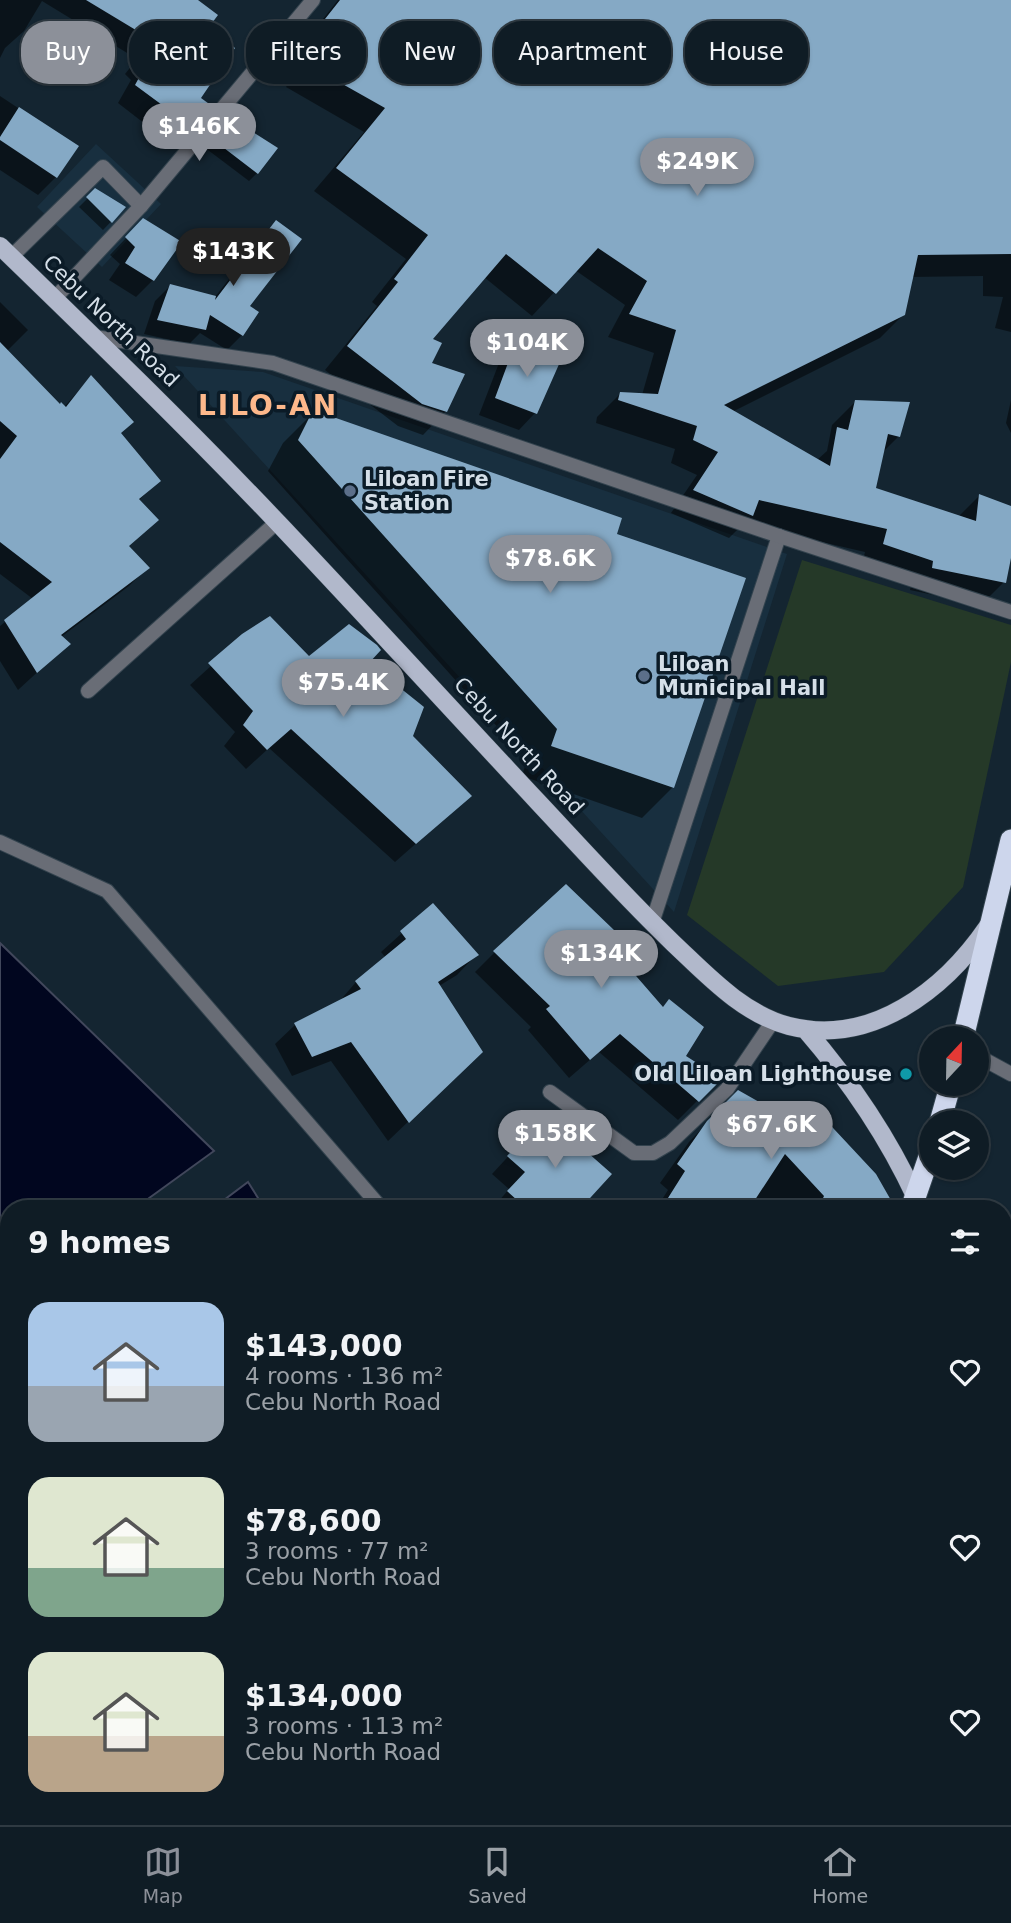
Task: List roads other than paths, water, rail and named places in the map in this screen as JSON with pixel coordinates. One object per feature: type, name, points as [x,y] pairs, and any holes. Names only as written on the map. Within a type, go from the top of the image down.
[{"type":"highway","name":"Cebu North Road","points":[[992,921],[1010,851]]},
{"type":"highway","points":[[965,1026],[992,921]]},
{"type":"highway","points":[[915,1200],[922,1180]]},
{"type":"main road","name":"Cebu North Road","points":[[5,251],[277,522],[652,923],[715,983],[737,1000],[774,1021],[805,1029],[859,1025],[908,1007],[951,972],[992,921]]},
{"type":"main road","points":[[805,1029],[865,1105],[893,1151],[913,1200]]},
{"type":"street","points":[[54,299],[141,206],[313,0]]},
{"type":"street","points":[[5,251],[103,167],[141,206]]},
{"type":"street","points":[[94,337],[273,363],[779,536],[1011,612]]},
{"type":"street","points":[[88,691],[277,522]]},
{"type":"street","points":[[652,923],[779,536]]},
{"type":"street","points":[[0,842],[107,891],[375,1200]]},
{"type":"street","points":[[550,1092],[634,1153],[653,1153],[670,1143],[727,1089],[774,1021]]},
{"type":"street","points":[[989,1062],[1011,1074]]},
{"type":"place","name":"Liloan Fire Station","points":[[350,491]]},
{"type":"place","name":"Liloan Municipal Hall","points":[[644,676]]},
{"type":"place","name":"Old Liloan Lighthouse","points":[[906,1074]]},
{"type":"district","name":"LILO-AN","points":[[268,405]]}]
